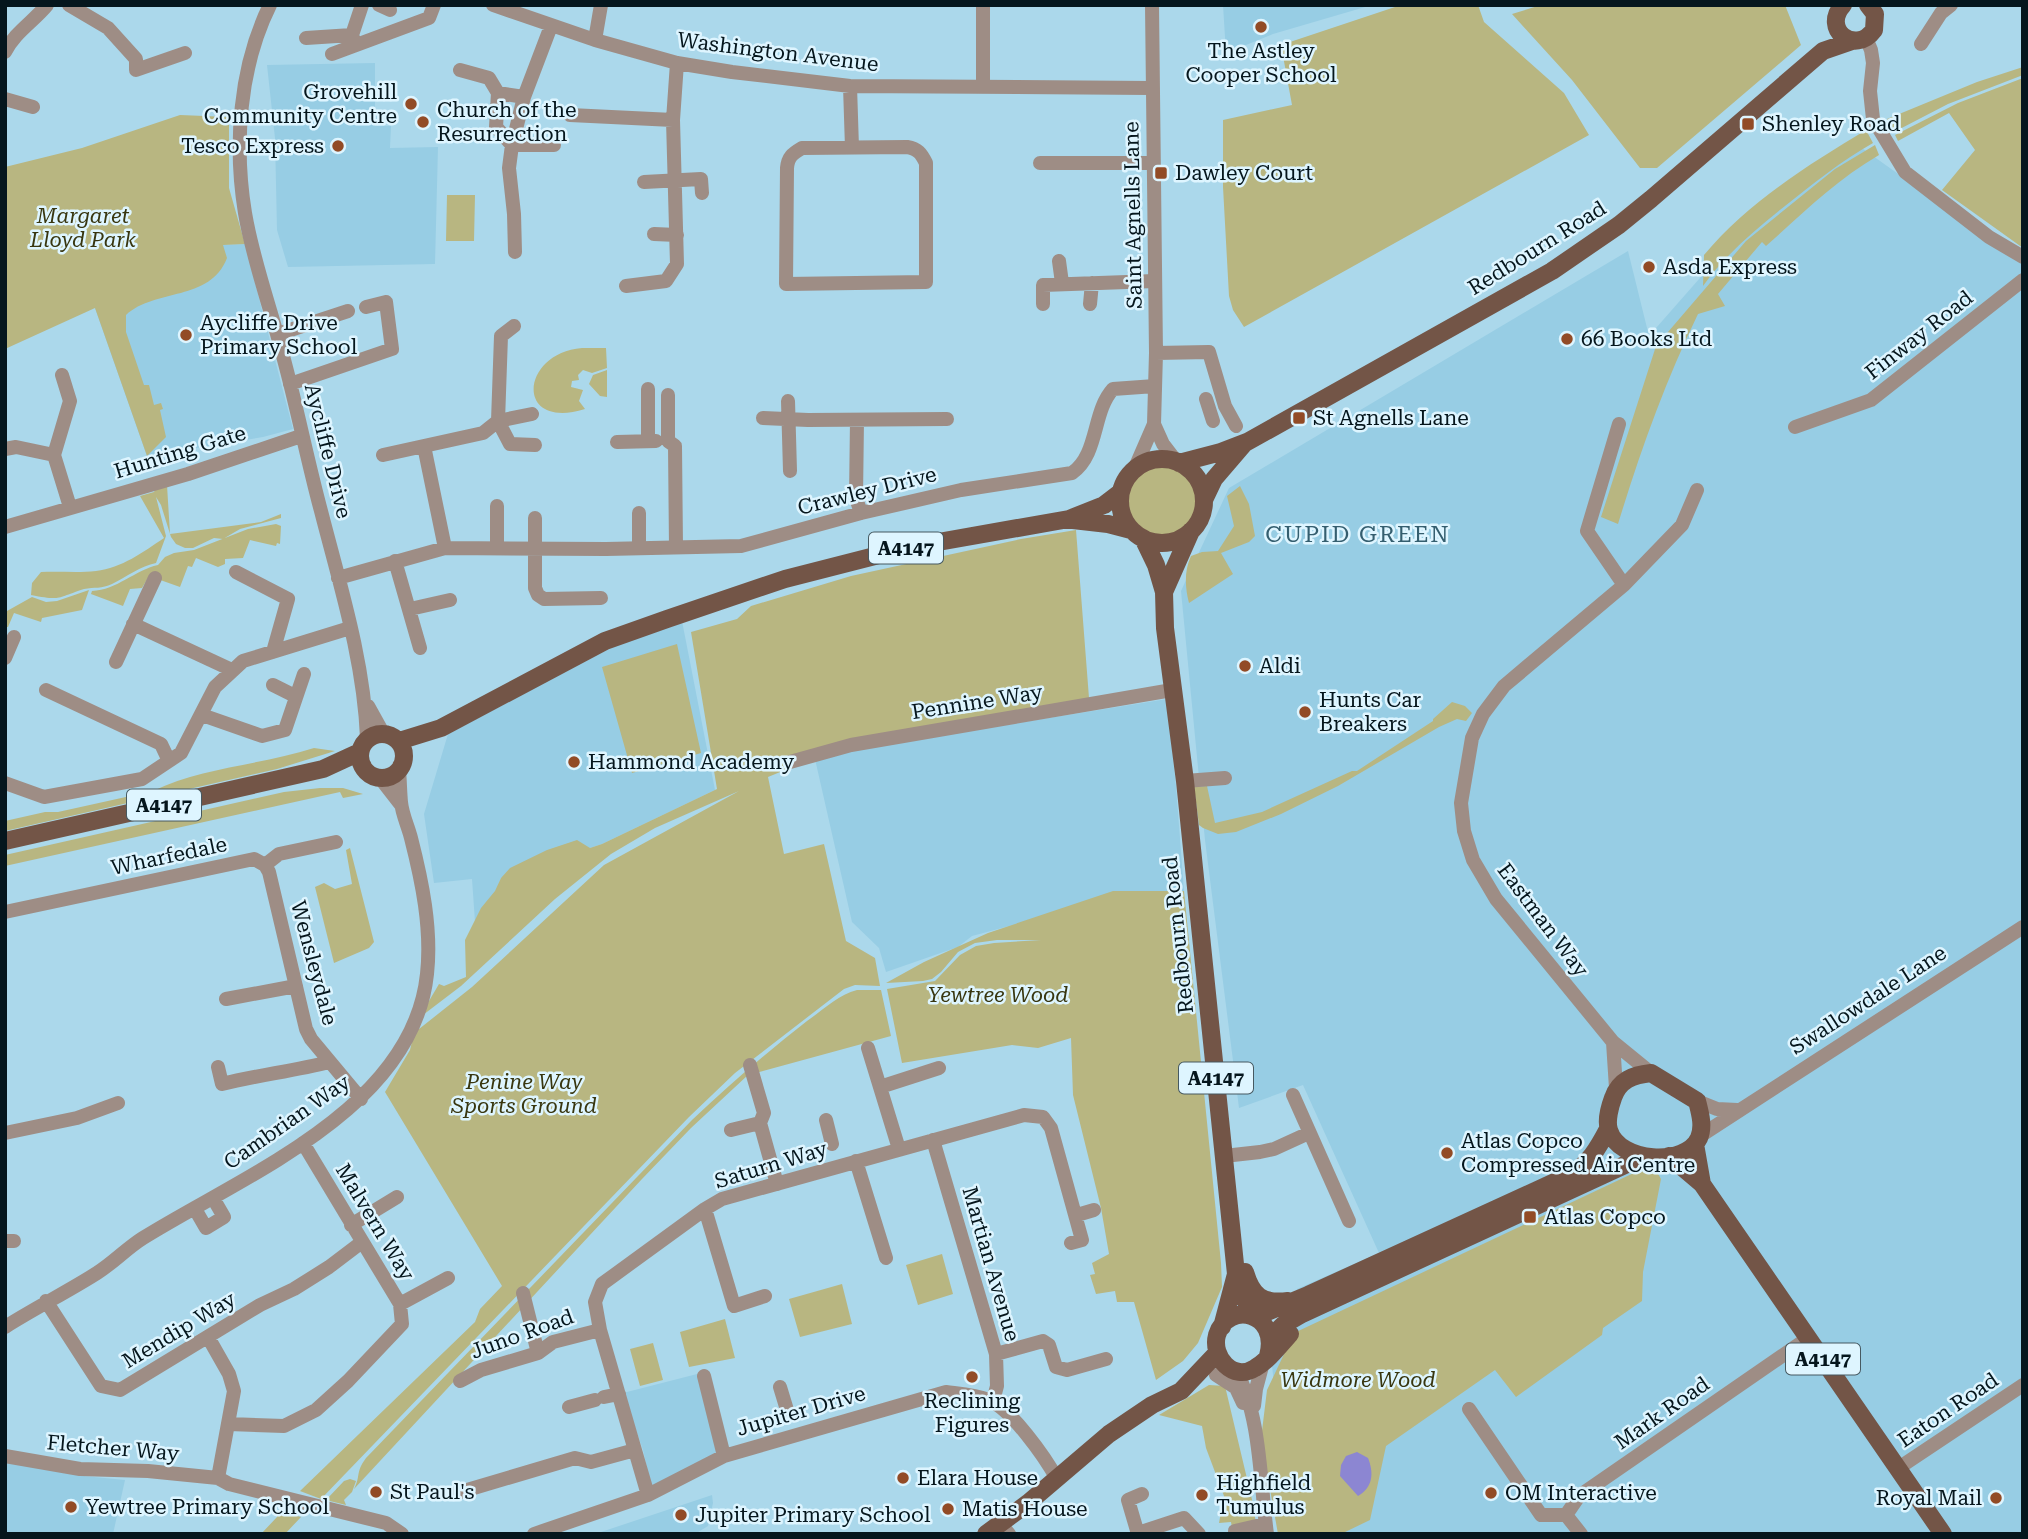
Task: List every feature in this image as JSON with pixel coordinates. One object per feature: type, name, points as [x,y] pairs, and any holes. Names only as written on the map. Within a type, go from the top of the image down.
[{"type":"main road","name":"Redbourn Road","points":[[1823,51],[1838,11],[1843,5]]},
{"type":"main road","points":[[1836,22],[1840,33],[1859,40],[1874,30],[1876,10]]},
{"type":"main road","name":"Redbourn Road","points":[[1177,462],[1221,452],[1247,442],[1552,271],[1651,200],[1823,51],[1859,40]]},
{"type":"main road","name":"Redbourn Road","points":[[1204,500],[1214,479],[1247,442]]},
{"type":"main road","points":[[1154,460],[1177,462],[1194,474],[1204,500],[1198,522],[1191,531],[1181,539],[1168,542],[1155,542],[1137,534],[1121,508],[1121,492],[1128,476],[1134,470],[1154,460]]},
{"type":"main road","name":"A4147","points":[[401,766],[441,728],[606,641],[785,579],[910,547],[1069,519],[1104,505],[1121,492]]},
{"type":"main road","name":"A4147","points":[[1069,519],[1108,524],[1137,534]]},
{"type":"main road","name":"Redbourn Road","points":[[1164,592],[1191,531]]},
{"type":"main road","name":"Redbourn Road","points":[[1137,534],[1156,565],[1164,592],[1165,628],[1185,781],[1236,1274],[1244,1298],[1254,1316]]},
{"type":"main road","name":"A4147","points":[[5,841],[323,769],[377,741],[441,728]]},
{"type":"main road","points":[[377,741],[403,748],[401,766],[390,777],[375,777],[362,768],[377,741]]},
{"type":"main road","name":"A4147","points":[[323,769],[375,777]]},
{"type":"main road","points":[[1651,1073],[1697,1101],[1701,1118],[1697,1140],[1684,1152],[1670,1156],[1642,1157],[1621,1149],[1608,1129],[1616,1087],[1625,1080],[1651,1073]]},
{"type":"main road","name":"A4147","points":[[1254,1316],[1308,1296],[1570,1175],[1582,1168],[1596,1152],[1608,1129]]},
{"type":"main road","name":"A4147","points":[[1697,1140],[1702,1184]]},
{"type":"main road","name":"A4147","points":[[1670,1156],[1702,1184],[1943,1534]]},
{"type":"main road","points":[[1181,1391],[1228,1372],[1252,1370],[1268,1351],[1283,1325],[1301,1314],[1642,1157]]},
{"type":"main road","name":"A4147","points":[[1230,1207],[1249,1284],[1254,1293],[1265,1300],[1289,1301],[1308,1296]]},
{"type":"main road","name":"Redbourn Road","points":[[1220,1329],[1236,1274]]},
{"type":"main road","points":[[1181,1391],[1220,1329],[1236,1317],[1254,1316],[1265,1324],[1268,1351]]},
{"type":"main road","points":[[1220,1329],[1216,1344],[1217,1353],[1228,1372]]},
{"type":"main road","points":[[998,1530],[1080,1461],[1152,1416],[1181,1391],[1217,1353]]},
{"type":"street","points":[[7,42],[34,21],[47,5]]},
{"type":"street","points":[[69,5],[108,28],[136,59],[136,70],[185,53]]},
{"type":"street","name":"Aycliffe Drive","points":[[270,5],[248,70],[242,107],[240,157],[245,214],[278,334],[377,741]]},
{"type":"street","points":[[354,40],[362,5]]},
{"type":"street","points":[[332,54],[354,40],[429,18],[434,5]]},
{"type":"street","name":"Washington Avenue","points":[[493,5],[595,40],[677,63],[732,72],[850,86],[1151,88]]},
{"type":"street","points":[[595,40],[601,5]]},
{"type":"street","points":[[982,5],[983,87]]},
{"type":"street","name":"Saint Agnells Lane","points":[[1134,470],[1154,424],[1156,353],[1152,5]]},
{"type":"street","points":[[1923,36],[1951,5]]},
{"type":"street","points":[[515,252],[509,168],[512,145],[524,97],[551,26]]},
{"type":"street","points":[[306,38],[354,40]]},
{"type":"street","points":[[1859,40],[1871,50],[1873,63],[1870,91],[1873,119],[1905,172],[1989,237],[2023,257]]},
{"type":"street","points":[[626,286],[666,281],[677,264],[673,120],[677,63]]},
{"type":"street","points":[[460,70],[489,78],[498,93],[496,127],[512,145],[554,145]]},
{"type":"street","points":[[850,86],[852,148]]},
{"type":"street","points":[[498,93],[524,97]]},
{"type":"street","points":[[5,99],[33,107]]},
{"type":"street","points":[[570,115],[673,120]]},
{"type":"street","points":[[802,148],[852,148],[907,148],[921,153],[926,163],[926,282],[786,284],[788,159],[802,148]]},
{"type":"street","points":[[1040,163],[1153,163]]},
{"type":"street","points":[[644,182],[701,179],[702,193]]},
{"type":"street","points":[[654,234],[677,235]]},
{"type":"street","points":[[1059,261],[1062,283]]},
{"type":"street","name":"Finway Road","points":[[1795,427],[1871,400],[2023,280]]},
{"type":"street","points":[[1043,304],[1043,285],[1155,281]]},
{"type":"street","points":[[1090,304],[1092,283]]},
{"type":"street","points":[[290,384],[392,349],[386,302],[366,307]]},
{"type":"street","points":[[278,334],[348,311]]},
{"type":"street","points":[[514,326],[501,336],[498,421],[510,444],[535,445]]},
{"type":"street","points":[[1156,353],[1209,352],[1225,406],[1236,426]]},
{"type":"street","points":[[62,375],[70,401],[54,455],[70,507]]},
{"type":"street","name":"Crawley Drive","points":[[338,578],[445,548],[741,546],[961,489],[1072,473],[1082,466],[1104,399],[1114,389],[1154,386]]},
{"type":"street","points":[[648,389],[648,441]]},
{"type":"street","points":[[668,395],[668,441]]},
{"type":"street","points":[[788,401],[790,471]]},
{"type":"street","points":[[1209,410],[1225,406]]},
{"type":"street","points":[[383,455],[483,433],[498,421],[533,414]]},
{"type":"street","points":[[763,418],[947,419]]},
{"type":"street","points":[[857,420],[856,498],[861,513]]},
{"type":"street","name":"Saint Agnells Lane","points":[[1154,424],[1163,444],[1177,462]]},
{"type":"street","points":[[1619,424],[1587,531],[1624,585]]},
{"type":"street","name":"Hunting Gate","points":[[5,527],[188,474],[301,436]]},
{"type":"street","points":[[617,442],[668,441],[675,446],[676,547]]},
{"type":"street","points":[[424,446],[445,548]]},
{"type":"street","points":[[5,449],[16,447],[54,455]]},
{"type":"street","name":"Eastman Way","points":[[1651,1073],[1613,1042],[1496,899],[1472,860],[1464,831],[1461,803],[1472,738],[1483,714],[1504,687],[1624,585],[1682,524],[1697,490]]},
{"type":"street","points":[[497,506],[497,548]]},
{"type":"street","points":[[639,513],[639,548]]},
{"type":"street","points":[[535,518],[535,588],[538,595],[544,599],[601,598]]},
{"type":"street","points":[[395,561],[420,648]]},
{"type":"street","points":[[236,572],[288,599],[273,652]]},
{"type":"street","points":[[116,663],[155,578]]},
{"type":"street","points":[[410,609],[450,600]]},
{"type":"street","points":[[133,624],[232,670]]},
{"type":"street","points":[[5,783],[44,797],[142,779],[181,753],[215,687],[243,661],[350,628]]},
{"type":"street","points":[[5,658],[14,637]]},
{"type":"street","points":[[202,715],[262,736],[285,730],[304,674]]},
{"type":"street","points":[[273,685],[295,696]]},
{"type":"street","points":[[46,690],[161,744],[169,761]]},
{"type":"street","name":"Pennine Way","points":[[790,762],[851,745],[1172,690]]},
{"type":"street","name":"Cambrian Way","points":[[5,1326],[99,1272],[141,1239],[303,1143],[361,1099],[388,1069],[422,1000],[429,942],[424,901],[401,805],[401,766]]},
{"type":"street","name":"Cambrian Way","points":[[375,777],[401,805]]},
{"type":"street","points":[[1185,781],[1225,778]]},
{"type":"street","name":"Wharfedale","points":[[5,912],[254,859],[265,865],[279,854],[336,842]]},
{"type":"street","name":"Wensleydale","points":[[265,865],[306,1028],[311,1039],[361,1099]]},
{"type":"street","name":"Swallowdale Lane","points":[[1697,1140],[1737,1110],[2023,927]]},
{"type":"street","points":[[226,999],[296,986]]},
{"type":"street","points":[[1613,1042],[1616,1087]]},
{"type":"street","points":[[868,1048],[899,1149]]},
{"type":"street","points":[[218,1068],[222,1084],[252,1076],[286,1073],[329,1062]]},
{"type":"street","points":[[750,1065],[764,1113],[760,1123],[778,1184]]},
{"type":"street","points":[[880,1087],[939,1068]]},
{"type":"street","points":[[1293,1095],[1349,1221]]},
{"type":"street","points":[[1697,1101],[1717,1109],[1737,1110]]},
{"type":"street","points":[[5,1133],[77,1118],[118,1103]]},
{"type":"street","name":"Saturn Way","points":[[648,1494],[635,1450],[606,1397],[595,1302],[602,1284],[705,1209],[722,1199],[778,1184],[835,1154],[856,1161],[1024,1115],[1043,1117],[1051,1129],[1082,1240],[1071,1243]]},
{"type":"street","points":[[826,1120],[835,1154]]},
{"type":"street","points":[[731,1130],[760,1123]]},
{"type":"street","points":[[1224,1156],[1267,1151],[1309,1133]]},
{"type":"street","name":"Martian Avenue","points":[[933,1140],[996,1354],[997,1386],[993,1401]]},
{"type":"street","name":"Malvern Way","points":[[229,1424],[284,1426],[316,1410],[348,1381],[402,1324],[400,1304],[303,1143]]},
{"type":"street","points":[[856,1161],[886,1258]]},
{"type":"street","points":[[351,1225],[397,1197]]},
{"type":"street","points":[[195,1209],[206,1228],[224,1217],[213,1198]]},
{"type":"street","points":[[705,1209],[734,1306],[765,1296]]},
{"type":"street","points":[[1077,1215],[1094,1210]]},
{"type":"street","name":"Mendip Way","points":[[46,1301],[101,1386],[120,1390],[260,1305],[294,1289],[362,1242]]},
{"type":"street","points":[[400,1304],[448,1278]]},
{"type":"street","points":[[523,1293],[538,1353]]},
{"type":"street","name":"Juno Road","points":[[460,1381],[481,1370],[538,1353],[553,1342],[600,1330]]},
{"type":"street","points":[[208,1337],[229,1374],[234,1391],[218,1478]]},
{"type":"street","name":"Mark Road","points":[[1566,1515],[1579,1496],[1808,1338]]},
{"type":"street","points":[[996,1354],[1043,1341],[1049,1345],[1056,1367],[1067,1370],[1106,1359]]},
{"type":"street","points":[[1254,1420],[1256,1389],[1268,1351]]},
{"type":"street","points":[[1228,1372],[1246,1388],[1254,1420],[1266,1529],[1235,1531],[1235,1534]]},
{"type":"street","points":[[1228,1372],[1240,1396],[1257,1451]]},
{"type":"street","points":[[704,1376],[724,1456]]},
{"type":"street","name":"Eaton Road","points":[[1897,1469],[2023,1385]]},
{"type":"street","points":[[780,1387],[794,1435]]},
{"type":"street","name":"Jupiter Drive","points":[[534,1534],[648,1494],[724,1456],[794,1435],[946,1392],[974,1395],[993,1401]]},
{"type":"street","points":[[569,1407],[606,1397]]},
{"type":"street","points":[[993,1401],[1016,1422],[1056,1479]]},
{"type":"street","points":[[1469,1409],[1541,1515],[1566,1515],[1581,1534]]},
{"type":"street","points":[[457,1493],[575,1458],[591,1462],[635,1450]]},
{"type":"street","name":"Fletcher Way","points":[[5,1456],[80,1469],[148,1471],[218,1478],[386,1523],[402,1534]]},
{"type":"street","points":[[1142,1494],[1128,1500],[1138,1533],[1184,1518],[1199,1534]]},
{"type":"shaded area","name":"The Astley Cooper School","points":[[1223,5],[1372,5],[1273,34],[1226,53]]},
{"type":"shaded area","points":[[375,63],[375,126],[391,126],[390,148],[438,147],[435,264],[288,267],[277,230],[275,138],[267,65]]},
{"type":"shaded area","points":[[1852,141],[2023,263],[2023,1534],[1291,1534],[1272,1366],[1297,1289],[1379,1253],[1303,1085],[1239,1108],[1205,840],[1181,591],[1229,488],[1628,251],[1649,336],[1714,262]]},
{"type":"shaded area","name":"Aycliffe Drive Primary School","points":[[245,244],[293,429],[263,437],[147,456],[95,308],[222,245]]},
{"type":"shaded area","name":"Hammond Academy","points":[[682,621],[715,790],[602,844],[501,878],[496,891],[475,922],[472,879],[434,883],[424,814],[448,734],[613,647]]},
{"type":"shaded area","points":[[1167,699],[1184,891],[1161,898],[1028,921],[972,936],[958,947],[886,972],[879,948],[852,922],[815,759],[851,750]]},
{"type":"shaded area","points":[[701,1373],[725,1455],[651,1486],[643,1450],[623,1393]]},
{"type":"shaded area","points":[[1357,1452],[1368,1458],[1371,1469],[1369,1484],[1358,1496],[1340,1476],[1341,1465],[1346,1456]]},
{"type":"shaded area","name":"Yewtree Primary School","points":[[5,1462],[84,1476],[125,1480],[113,1534],[5,1534]]},
{"type":"shaded area","name":"Jupiter Primary School","points":[[712,1495],[708,1526],[695,1534],[595,1534]]},
{"type":"green space","points":[[1401,5],[1478,5],[1484,22],[1564,93],[1589,135],[1244,327],[1233,310],[1229,296],[1223,187],[1223,120],[1292,105],[1281,45]]},
{"type":"green space","points":[[1541,5],[1785,5],[1801,45],[1657,168],[1640,168],[1572,80],[1512,14]]},
{"type":"green space","points":[[2023,67],[2023,75],[1948,104],[1894,132],[1887,119],[1977,82]]},
{"type":"green space","points":[[2023,78],[2023,248],[1942,190],[1975,150],[1949,113],[1898,141],[1895,135],[1958,103]]},
{"type":"green space","name":"Margaret Lloyd Park","points":[[180,115],[229,117],[229,188],[245,244],[223,245],[227,258],[219,272],[208,282],[152,301],[126,315],[126,332],[144,385],[149,385],[154,405],[161,403],[163,409],[160,410],[166,437],[147,456],[95,308],[5,349],[5,167],[82,148]]},
{"type":"green space","points":[[1866,130],[1873,143],[1828,173],[1763,224],[1731,253],[1703,286],[1704,255],[1739,218],[1779,186]]},
{"type":"green space","points":[[1875,145],[1879,155],[1834,186],[1766,246],[1762,242],[1718,294],[1725,306],[1698,314],[1654,418],[1618,524],[1601,517],[1656,346],[1746,241],[1835,169]]},
{"type":"green space","points":[[447,195],[475,195],[474,241],[446,241]]},
{"type":"green space","points":[[582,348],[606,348],[607,368],[592,373],[583,370],[578,375],[579,380],[572,381],[571,387],[583,390],[579,401],[585,409],[562,413],[546,409],[537,401],[534,389],[537,375],[546,363],[561,353]]},
{"type":"green space","points":[[607,370],[607,397],[600,396],[589,384],[593,375]]},
{"type":"green space","points":[[1161,464],[1181,470],[1191,480],[1197,500],[1191,520],[1181,530],[1161,536],[1141,530],[1131,520],[1125,500],[1131,480],[1141,470]]},
{"type":"green space","points":[[167,485],[170,534],[156,497],[166,536],[156,563],[105,587],[84,589],[59,598],[31,595],[32,583],[41,572],[89,572],[115,567],[164,538],[140,496]]},
{"type":"green space","points":[[1240,486],[1249,504],[1255,536],[1249,542],[1221,553],[1233,574],[1189,603],[1186,580],[1191,556],[1218,551],[1234,526],[1227,496]]},
{"type":"green space","points":[[281,514],[281,518],[240,529],[223,539],[214,538],[193,548],[176,544],[170,534],[261,522]]},
{"type":"green space","points":[[276,524],[281,526],[280,544],[277,543],[276,546],[250,540],[243,558],[225,559],[225,564],[218,567],[196,558],[192,567],[188,566],[180,587],[149,576],[142,588],[130,589],[123,606],[91,594],[92,591],[110,587],[158,565],[165,557],[174,553],[194,550],[248,529]]},
{"type":"green space","name":"Penine Way Sports Ground","points":[[1076,530],[1089,698],[817,757],[768,777],[784,854],[824,844],[846,941],[875,958],[880,986],[855,985],[844,989],[735,1073],[689,1117],[321,1499],[300,1491],[475,1322],[480,1309],[502,1286],[385,1092],[410,1050],[414,1033],[472,987],[604,865],[739,791],[655,828],[611,854],[555,899],[461,986],[419,1018],[439,984],[444,986],[466,977],[465,940],[481,908],[510,868],[547,850],[577,840],[590,848],[602,844],[717,789],[691,632],[737,619],[751,606],[851,576],[1021,539]]},
{"type":"green space","points":[[89,590],[82,610],[42,618],[41,622],[14,613],[8,627],[5,627],[7,611],[32,597],[46,602],[57,601]]},
{"type":"green space","points":[[677,644],[701,753],[632,773],[602,667]]},
{"type":"green space","points":[[1452,702],[1465,706],[1472,713],[1466,721],[1457,719],[1439,727],[1338,786],[1281,814],[1236,832],[1218,834],[1199,825],[1194,787],[1207,786],[1215,823],[1262,812],[1357,771],[1433,721]]},
{"type":"green space","points":[[314,748],[335,751],[277,769],[5,831],[5,821],[153,791],[212,771]]},
{"type":"green space","points":[[343,788],[363,794],[343,798],[340,792],[5,866],[5,855],[284,792]]},
{"type":"green space","points":[[350,848],[374,942],[369,948],[334,963],[315,887],[324,883],[335,889],[352,884],[346,850]]},
{"type":"green space","name":"Yewtree Wood","points":[[1113,891],[1184,891],[1221,1263],[1222,1287],[1198,1343],[1183,1361],[1156,1380],[1134,1302],[1117,1302],[1115,1291],[1096,1294],[1090,1275],[1095,1274],[1092,1263],[1109,1254],[1101,1208],[1073,1095],[1071,1038],[1038,1048],[1012,1045],[902,1063],[887,989],[935,981],[960,955],[976,946],[1041,940],[975,943],[958,952],[932,979],[886,983],[924,962],[988,933]]},
{"type":"green space","points":[[857,990],[881,990],[891,1036],[748,1075],[642,1179],[354,1489],[360,1467],[366,1458],[692,1120],[792,1033],[837,999]]},
{"type":"green space","name":"Widmore Wood","points":[[1638,1171],[1657,1172],[1661,1179],[1643,1272],[1642,1301],[1603,1328],[1602,1335],[1516,1397],[1495,1370],[1386,1446],[1370,1520],[1341,1534],[1278,1534],[1261,1439],[1267,1390],[1294,1333]]},
{"type":"green space","points":[[942,1254],[953,1294],[918,1305],[906,1265]]},
{"type":"green space","points":[[842,1284],[852,1324],[800,1337],[789,1299]]},
{"type":"green space","points":[[725,1319],[735,1358],[689,1367],[680,1332]]},
{"type":"green space","points":[[653,1343],[663,1380],[640,1386],[630,1349]]},
{"type":"green space","points":[[1209,1385],[1225,1386],[1254,1508],[1257,1534],[1233,1534],[1231,1522],[1219,1523],[1224,1496],[1206,1448],[1202,1426],[1159,1415]]},
{"type":"green space","points":[[344,1481],[356,1481],[352,1492],[344,1500],[346,1505],[326,1500]]},
{"type":"green space","points":[[277,1511],[301,1517],[285,1534],[261,1534],[277,1517]]},
{"type":"place","name":"The Astley Cooper School","points":[[1261,27]]},
{"type":"place","name":"Grovehill Community Centre","points":[[411,104]]},
{"type":"place","name":"Church of the Resurrection","points":[[423,122]]},
{"type":"place","name":"Shenley Road","points":[[1748,124]]},
{"type":"place","name":"Tesco Express","points":[[338,146]]},
{"type":"place","name":"Dawley Court","points":[[1161,173]]},
{"type":"place","name":"Asda Express","points":[[1649,267]]},
{"type":"place","name":"Aycliffe Drive Primary School","points":[[186,335]]},
{"type":"place","name":"66 Books Ltd","points":[[1567,339]]},
{"type":"place","name":"St Agnells Lane","points":[[1299,418]]},
{"type":"place","name":"Aldi","points":[[1245,666]]},
{"type":"place","name":"Hunts Car Breakers","points":[[1305,712]]},
{"type":"place","name":"Hammond Academy","points":[[574,762]]},
{"type":"place","name":"Atlas Copco Compressed Air Centre","points":[[1447,1153]]},
{"type":"place","name":"Atlas Copco","points":[[1530,1217]]},
{"type":"place","name":"Reclining Figures","points":[[972,1377]]},
{"type":"place","name":"Elara House","points":[[903,1478]]},
{"type":"place","name":"St Paul's","points":[[376,1492]]},
{"type":"place","name":"OM Interactive","points":[[1491,1493]]},
{"type":"place","name":"Highfield Tumulus","points":[[1202,1495]]},
{"type":"place","name":"Royal Mail","points":[[1996,1498]]},
{"type":"place","name":"Yewtree Primary School","points":[[71,1507]]},
{"type":"place","name":"Matis House","points":[[948,1509]]},
{"type":"place","name":"Jupiter Primary School","points":[[681,1515]]},
{"type":"district","name":"CUPID GREEN","points":[[1358,534]]}]
